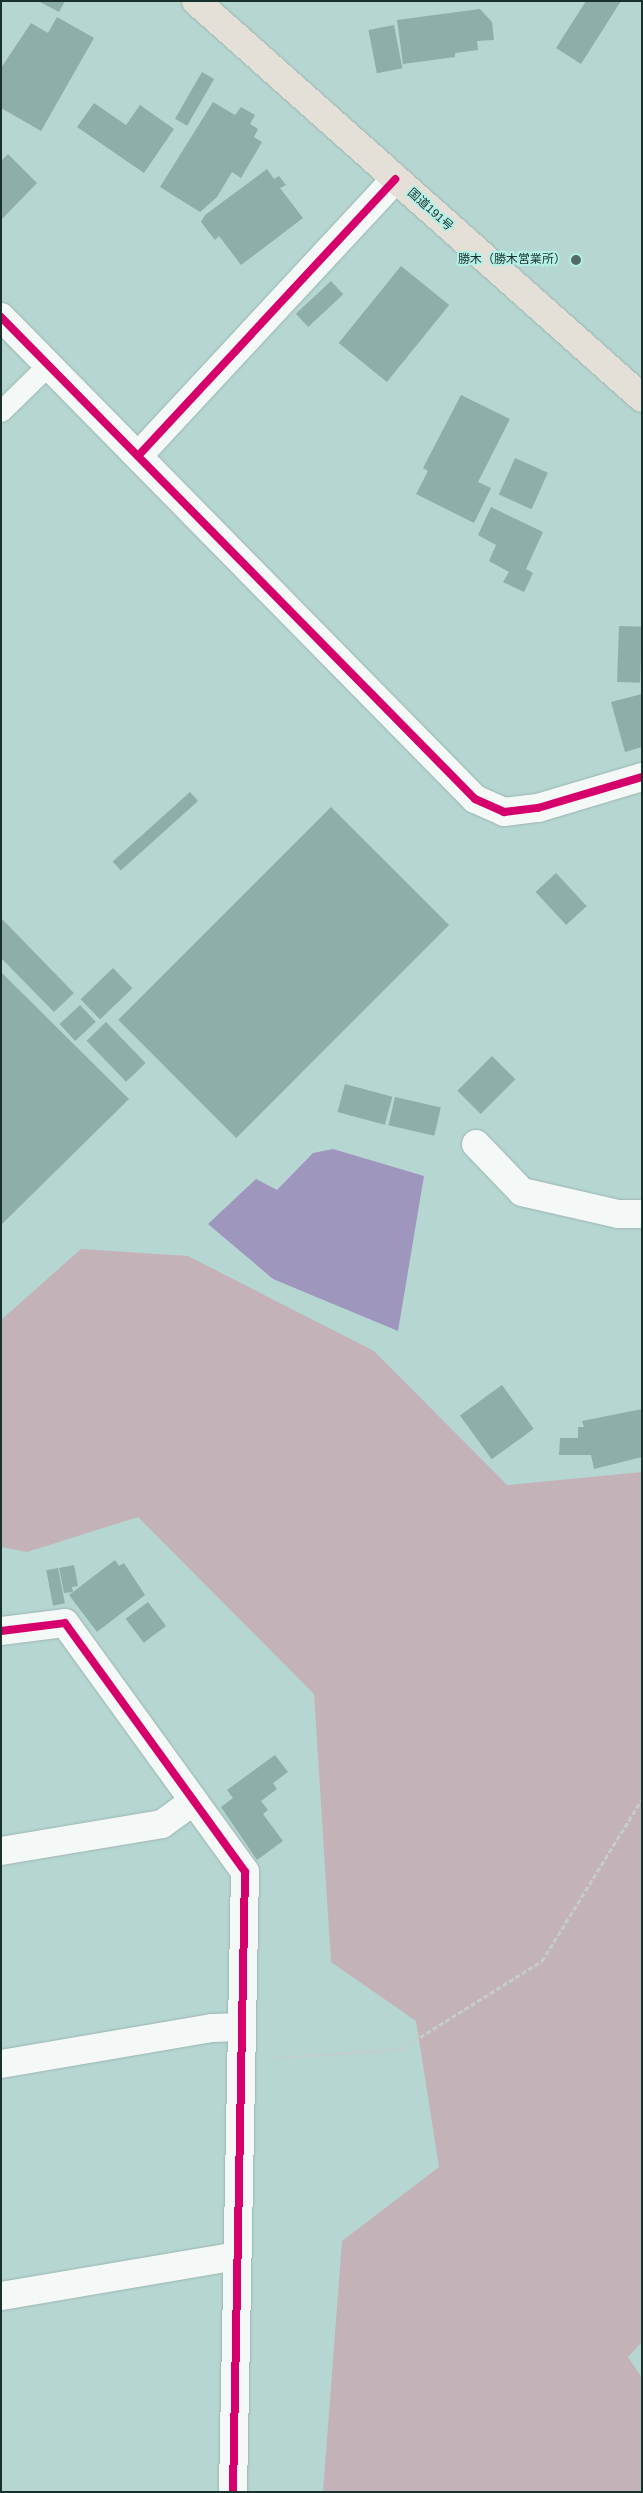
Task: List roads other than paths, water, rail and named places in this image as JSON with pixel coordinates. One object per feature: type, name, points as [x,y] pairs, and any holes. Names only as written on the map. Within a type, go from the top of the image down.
[{"type":"highway","name":"国道191号","points":[[196,1],[642,398]]},
{"type":"street","points":[[138,456],[395,179]]},
{"type":"street","points":[[1,317],[475,799],[504,812],[538,808],[642,777]]},
{"type":"street","points":[[476,1144],[522,1192],[618,1214],[642,1214]]},
{"type":"street","points":[[1,1631],[65,1623],[245,1872],[233,2492]]},
{"type":"street","points":[[1,1851],[162,1824],[194,1801]]},
{"type":"street","points":[[1,2064],[212,2028],[242,2027]]},
{"type":"street","points":[[1,2296],[237,2256]]},
{"type":"lane","points":[[1,410],[48,365]]},
{"type":"place","name":"勝木（勝木営業所）","points":[[576,260]]}]
